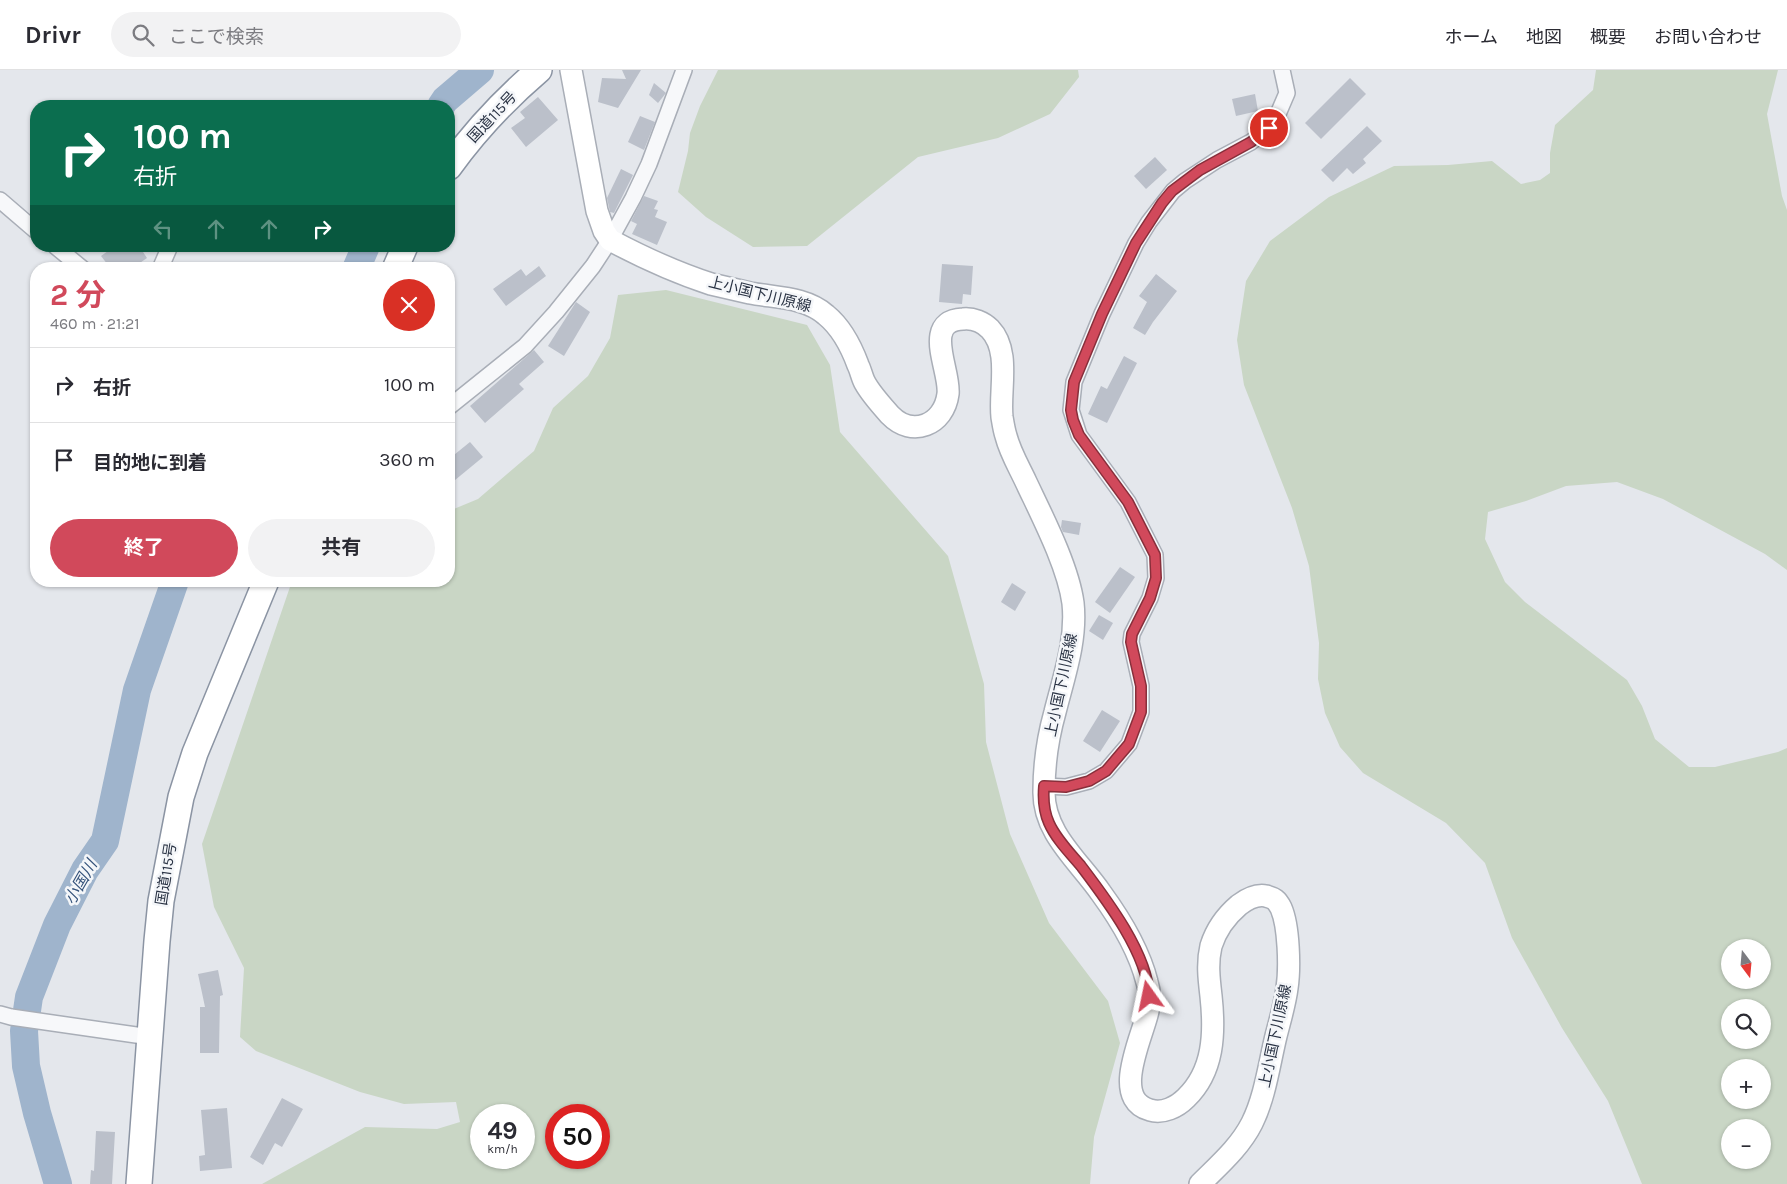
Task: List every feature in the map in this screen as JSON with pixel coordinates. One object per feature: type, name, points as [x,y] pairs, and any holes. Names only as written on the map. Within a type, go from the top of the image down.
[{"type":"highway","name":"国道115号","points":[[455,159],[469,140],[517,89],[539,70]]},
{"type":"highway","name":"国道115号","points":[[139,1184],[161,902],[181,797],[195,753],[264,587]]},
{"type":"main road","points":[[571,70],[597,211],[604,231],[610,240]]},
{"type":"main road","name":"上小国下川原線","points":[[610,240],[681,273],[712,284],[794,300],[820,309],[836,324],[851,347],[865,383],[892,416],[902,425],[918,428],[933,421],[944,409],[949,391],[944,362],[939,347],[941,335],[947,324],[957,319],[972,319],[991,330],[998,341],[1002,360],[1002,415],[1007,444],[1055,547],[1073,603],[1073,628],[1069,656],[1053,720],[1043,799],[1049,823],[1107,902],[1137,951],[1149,986],[1150,1006],[1131,1067],[1130,1086],[1135,1099],[1141,1106],[1153,1111],[1163,1111],[1175,1107],[1188,1097],[1204,1076],[1212,1051],[1212,1004],[1208,968],[1212,942],[1225,918],[1244,901],[1260,895],[1274,898],[1281,908],[1288,942],[1287,988],[1264,1088],[1254,1118],[1242,1141],[1200,1184]]},
{"type":"street","points":[[455,402],[525,346],[541,330],[593,266],[633,198],[684,70]]},
{"type":"street","points":[[1044,786],[1066,787],[1089,781],[1106,771],[1129,744],[1141,712],[1141,686],[1131,642],[1132,634],[1150,598],[1156,578],[1155,555],[1128,502],[1079,435],[1071,410],[1074,382],[1102,314],[1136,243],[1149,222],[1172,191],[1200,170],[1251,142],[1269,128],[1275,121],[1287,93],[1282,70]]},
{"type":"street","points":[[0,200],[30,226]]},
{"type":"street","points":[[63,252],[75,262]]},
{"type":"street","points":[[0,1014],[11,1018],[150,1037]]},
{"type":"green space","points":[[718,70],[1078,70],[1079,77],[1050,114],[998,138],[918,157],[807,246],[753,247],[706,217],[678,192],[688,151],[690,133],[700,106]]},
{"type":"green space","points":[[1596,70],[1778,70],[1767,114],[1782,196],[1787,210],[1787,570],[1765,554],[1663,499],[1617,482],[1566,486],[1526,501],[1488,512],[1485,539],[1505,582],[1525,602],[1627,680],[1642,706],[1655,739],[1689,767],[1715,767],[1778,752],[1787,748],[1787,1184],[1642,1184],[1608,1101],[1562,1028],[1512,938],[1485,863],[1446,823],[1363,773],[1340,747],[1325,713],[1318,679],[1319,643],[1309,566],[1292,508],[1244,385],[1237,340],[1246,281],[1270,241],[1329,197],[1394,166],[1448,165],[1492,161],[1521,184],[1540,180],[1550,173],[1550,153],[1555,125],[1593,90]]},
{"type":"green space","points":[[666,290],[807,325],[830,365],[840,432],[948,556],[984,684],[986,742],[1010,834],[1049,923],[1108,1001],[1120,1043],[1094,1137],[1090,1184],[262,1184],[365,1127],[437,1129],[460,1122],[456,1102],[404,1104],[360,1092],[256,1051],[240,1037],[244,968],[214,907],[202,844],[290,587],[455,587],[455,509],[478,499],[534,451],[553,408],[588,376],[610,338],[618,295]]},
{"type":"building","points":[[622,70],[641,70],[618,108],[598,102],[602,78],[626,79]]},
{"type":"building","points":[[1350,78],[1366,94],[1321,139],[1305,123]]},
{"type":"building","points":[[654,83],[666,93],[658,103],[649,95]]},
{"type":"building","points":[[1255,94],[1258,111],[1236,116],[1232,99]]},
{"type":"building","points":[[538,97],[558,120],[526,147],[511,128],[525,118],[520,112]]},
{"type":"building","points":[[640,116],[655,122],[644,150],[628,142]]},
{"type":"building","points":[[1367,126],[1382,141],[1363,159],[1366,163],[1353,174],[1347,168],[1333,182],[1321,170]]},
{"type":"building","points":[[1155,157],[1167,170],[1146,189],[1134,176]]},
{"type":"building","points":[[621,169],[633,175],[614,213],[610,212],[607,198]]},
{"type":"building","points":[[644,196],[658,201],[654,209],[658,210],[655,217],[667,222],[657,245],[632,234],[637,224],[631,221]]},
{"type":"building","points":[[107,252],[143,252],[147,258],[141,262],[106,262],[101,256]]},
{"type":"building","points":[[942,264],[973,266],[971,295],[963,294],[962,304],[939,302]]},
{"type":"building","points":[[539,266],[546,276],[506,306],[493,289],[521,269],[526,276]]},
{"type":"building","points":[[1156,274],[1177,291],[1145,335],[1133,328],[1147,302],[1139,296]]},
{"type":"building","points":[[576,302],[590,312],[564,356],[548,346]]},
{"type":"building","points":[[534,350],[544,362],[519,384],[524,389],[485,423],[470,406]]},
{"type":"building","points":[[1124,356],[1137,363],[1107,423],[1088,414],[1101,386],[1107,389]]},
{"type":"building","points":[[470,442],[483,457],[455,480],[455,454]]},
{"type":"building","points":[[1062,520],[1081,523],[1079,535],[1063,532],[1061,527]]},
{"type":"building","points":[[1120,567],[1135,577],[1110,613],[1095,602]]},
{"type":"building","points":[[1012,583],[1026,592],[1015,611],[1001,602]]},
{"type":"building","points":[[1099,615],[1113,623],[1103,640],[1089,631]]},
{"type":"building","points":[[1102,710],[1120,721],[1100,752],[1083,741]]},
{"type":"building","points":[[218,970],[223,995],[220,996],[219,1053],[200,1053],[200,1007],[205,1007],[198,974]]},
{"type":"building","points":[[282,1098],[303,1109],[282,1147],[275,1143],[263,1165],[250,1157]]},
{"type":"building","points":[[227,1108],[232,1168],[200,1171],[199,1156],[205,1155],[201,1110]]},
{"type":"building","points":[[96,1131],[115,1132],[112,1184],[90,1184],[91,1170],[94,1171]]},
{"type":"waterway","name":"小国川","points":[[445,100],[480,70]]},
{"type":"waterway","name":"小国川","points":[[359,262],[363,252]]},
{"type":"waterway","name":"小国川","points":[[58,1184],[37,1113],[26,1066],[24,1031],[29,997],[57,925],[85,870],[105,841],[137,690],[173,587]]},
{"type":"route","points":[[1149,996],[1149,986],[1137,951],[1102,894],[1049,823],[1043,799],[1044,786],[1066,787],[1089,781],[1106,771],[1129,744],[1141,712],[1140,676],[1133,654],[1132,634],[1150,598],[1156,578],[1155,555],[1147,537],[1128,502],[1079,435],[1071,410],[1071,394],[1074,382],[1102,314],[1136,243],[1162,203],[1172,191],[1200,170],[1251,142],[1269,128]]}]
